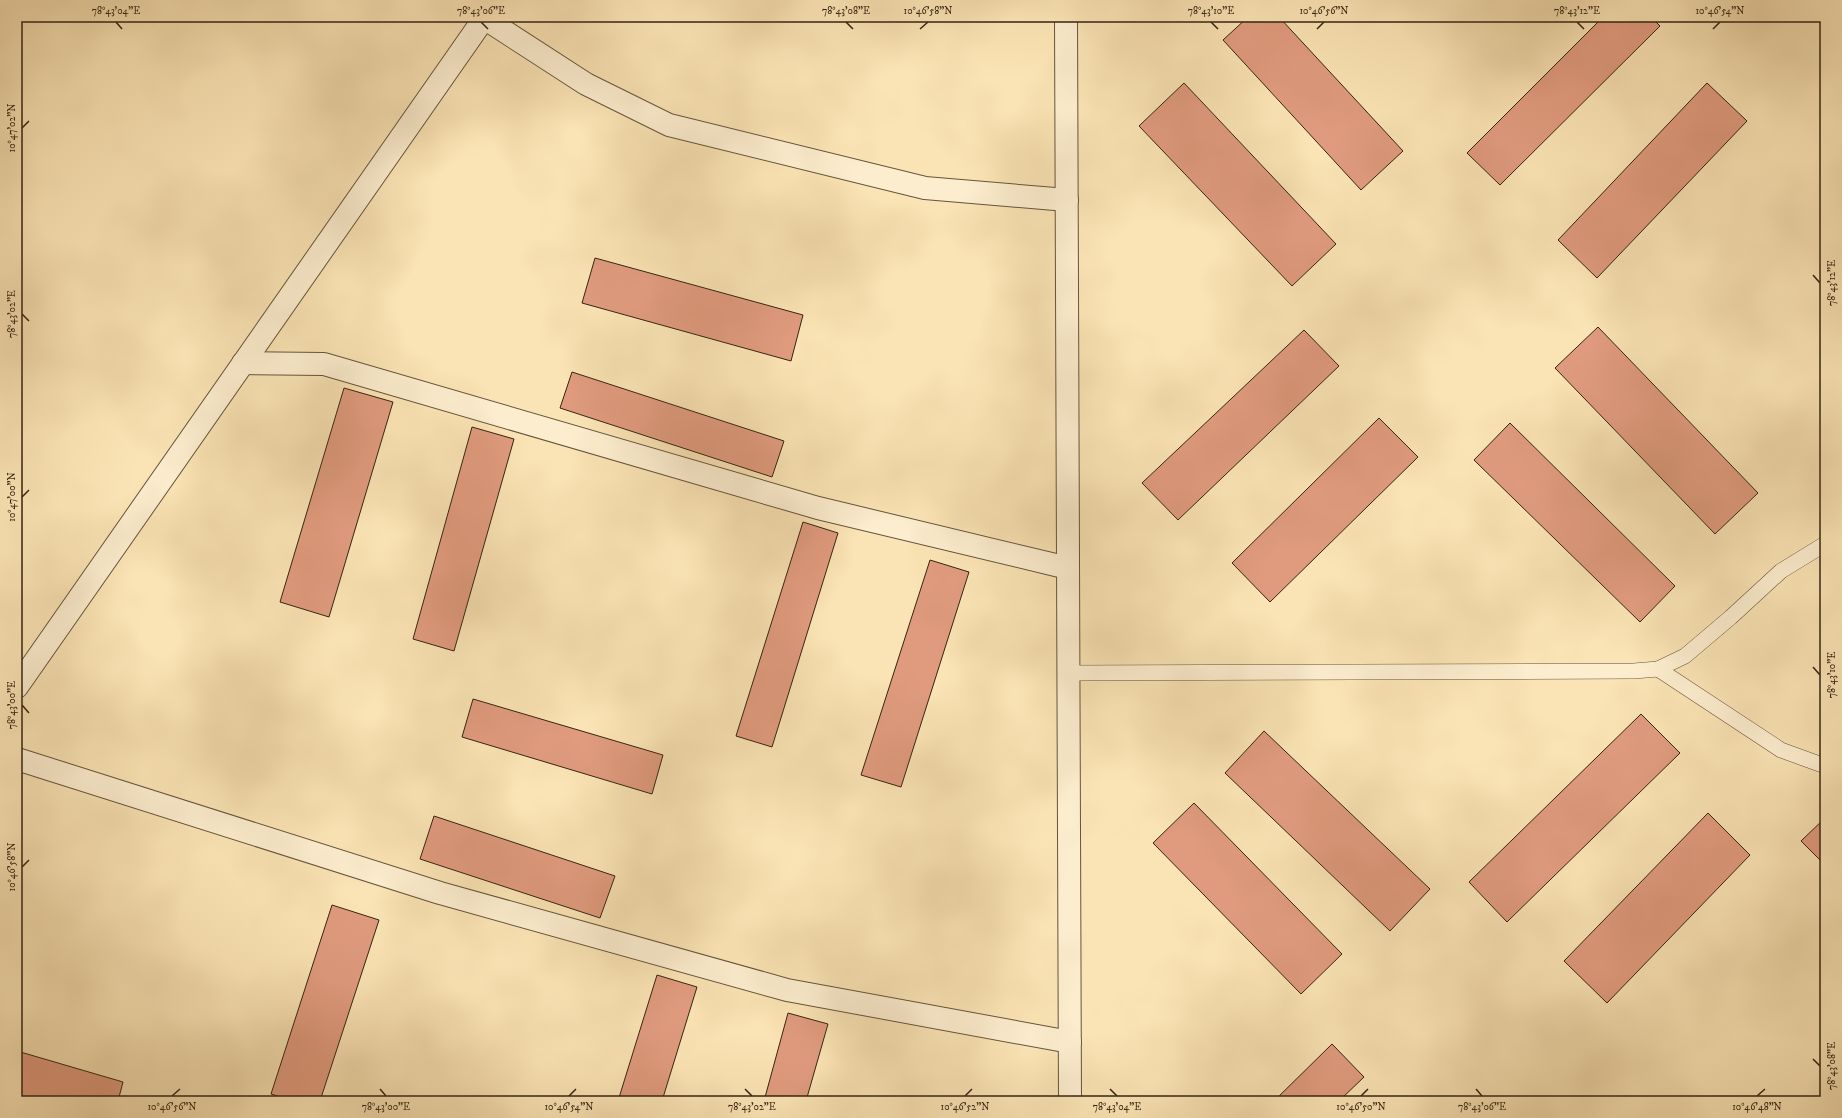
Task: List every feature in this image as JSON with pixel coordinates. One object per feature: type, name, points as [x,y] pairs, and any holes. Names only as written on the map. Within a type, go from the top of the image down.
[{"type":"street","points":[[17,687],[485,17],[586,84],[670,125],[925,188],[1067,200]]},
{"type":"street","points":[[1066,17],[1070,1101]]},
{"type":"street","points":[[243,363],[324,364],[818,508],[1068,568]]},
{"type":"street","points":[[17,759],[440,893],[787,990],[1070,1042]]},
{"type":"lane","points":[[1068,673],[1634,671],[1658,669],[1685,656],[1781,571],[1825,544]]},
{"type":"lane","points":[[1658,669],[1781,750],[1825,766]]},
{"type":"building","points":[[1248,17],[1279,17],[1403,151],[1361,190],[1223,40]]},
{"type":"building","points":[[1603,17],[1651,17],[1660,26],[1500,185],[1467,153]]},
{"type":"building","points":[[1184,83],[1336,244],[1292,286],[1139,126]]},
{"type":"building","points":[[1707,83],[1747,121],[1597,278],[1558,240]]},
{"type":"building","points":[[595,258],[803,315],[791,361],[582,303]]},
{"type":"building","points":[[1598,327],[1758,493],[1715,534],[1555,368]]},
{"type":"building","points":[[1304,330],[1339,366],[1178,520],[1142,483]]},
{"type":"building","points":[[572,372],[784,441],[772,477],[560,408]]},
{"type":"building","points":[[344,388],[393,402],[329,617],[280,602]]},
{"type":"building","points":[[1379,418],[1418,457],[1270,602],[1232,563]]},
{"type":"building","points":[[1510,423],[1675,586],[1640,622],[1474,460]]},
{"type":"building","points":[[472,427],[514,439],[454,651],[413,639]]},
{"type":"building","points":[[803,522],[838,533],[772,747],[736,736]]},
{"type":"building","points":[[930,560],[969,572],[901,787],[861,775]]},
{"type":"building","points":[[473,699],[663,755],[652,794],[462,737]]},
{"type":"building","points":[[1641,714],[1680,753],[1507,922],[1469,882]]},
{"type":"building","points":[[1264,731],[1430,889],[1390,931],[1225,773]]},
{"type":"building","points":[[1194,803],[1342,954],[1301,994],[1153,843]]},
{"type":"building","points":[[1708,813],[1750,855],[1607,1003],[1564,961]]},
{"type":"building","points":[[434,816],[615,876],[600,918],[420,859]]},
{"type":"building","points":[[1825,818],[1825,865],[1801,841]]},
{"type":"building","points":[[332,905],[379,920],[320,1101],[293,1101],[271,1094]]},
{"type":"building","points":[[657,975],[697,987],[662,1101],[618,1101]]},
{"type":"building","points":[[788,1013],[828,1024],[806,1101],[764,1101]]},
{"type":"building","points":[[1332,1044],[1364,1077],[1339,1101],[1274,1101]]},
{"type":"building","points":[[17,1051],[123,1082],[118,1101],[28,1101],[17,1098]]}]
